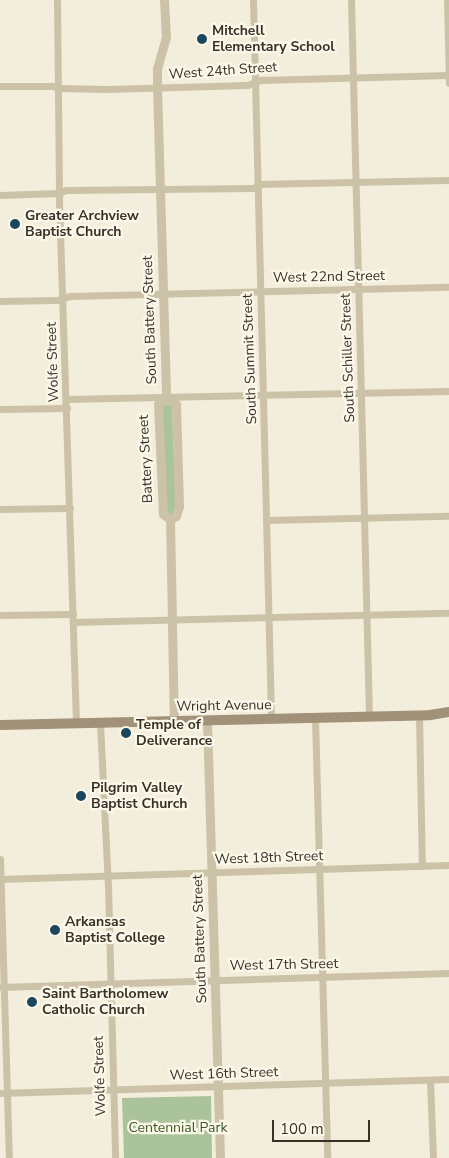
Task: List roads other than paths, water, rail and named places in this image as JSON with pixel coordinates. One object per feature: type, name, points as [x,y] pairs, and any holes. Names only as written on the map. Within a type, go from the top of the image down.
[{"type":"main road","name":"Wright Avenue","points":[[0,725],[419,715],[449,712]]},
{"type":"street","name":"Wolfe Street","points":[[57,0],[59,193],[68,408],[76,723]]},
{"type":"street","name":"South Battery Street","points":[[164,0],[166,37],[157,69],[157,88],[166,398],[176,404],[178,506],[176,516],[170,519],[174,721]]},
{"type":"street","name":"South Summit Street","points":[[253,0],[271,718]]},
{"type":"street","name":"South Schiller Street","points":[[351,0],[369,716]]},
{"type":"street","points":[[447,0],[449,83]]},
{"type":"street","name":"West 24th Street","points":[[0,86],[157,88],[247,85],[261,80],[449,75]]},
{"type":"street","points":[[0,195],[59,193],[66,190],[159,190],[449,180]]},
{"type":"street","name":"West 22nd Street","points":[[0,301],[63,299],[70,296],[162,293],[449,287]]},
{"type":"street","points":[[67,400],[449,391]]},
{"type":"street","name":"Battery Street","points":[[166,398],[158,404],[163,514],[170,519]]},
{"type":"street","points":[[0,409],[68,408]]},
{"type":"street","points":[[0,509],[70,508]]},
{"type":"street","points":[[266,520],[449,516]]},
{"type":"street","points":[[0,615],[73,614]]},
{"type":"street","points":[[73,622],[269,616],[449,614]]},
{"type":"street","points":[[419,715],[422,866]]},
{"type":"street","points":[[315,718],[327,1158]]},
{"type":"street","name":"South Battery Street","points":[[207,720],[220,1158]]},
{"type":"street","name":"Wolfe Street","points":[[100,723],[108,876],[115,1158]]},
{"type":"street","points":[[0,859],[3,1093],[9,1158]]},
{"type":"street","name":"West 18th Street","points":[[0,878],[449,865]]},
{"type":"street","name":"West 17th Street","points":[[2,987],[111,982],[449,973]]},
{"type":"street","name":"West 16th Street","points":[[3,1093],[449,1079]]},
{"type":"street","points":[[430,1080],[433,1158]]},
{"type":"place","name":"Mitchell Elementary School","points":[[202,39]]},
{"type":"place","name":"Greater Archview Baptist Church","points":[[15,224]]},
{"type":"place","name":"Temple of Deliverance","points":[[126,733]]},
{"type":"place","name":"Pilgrim Valley Baptist Church","points":[[81,796]]},
{"type":"place","name":"Arkansas Baptist College","points":[[55,930]]},
{"type":"place","name":"Saint Bartholomew Catholic Church","points":[[32,1002]]},
{"type":"park label","name":"Centennial Park","points":[[178,1128]]}]
